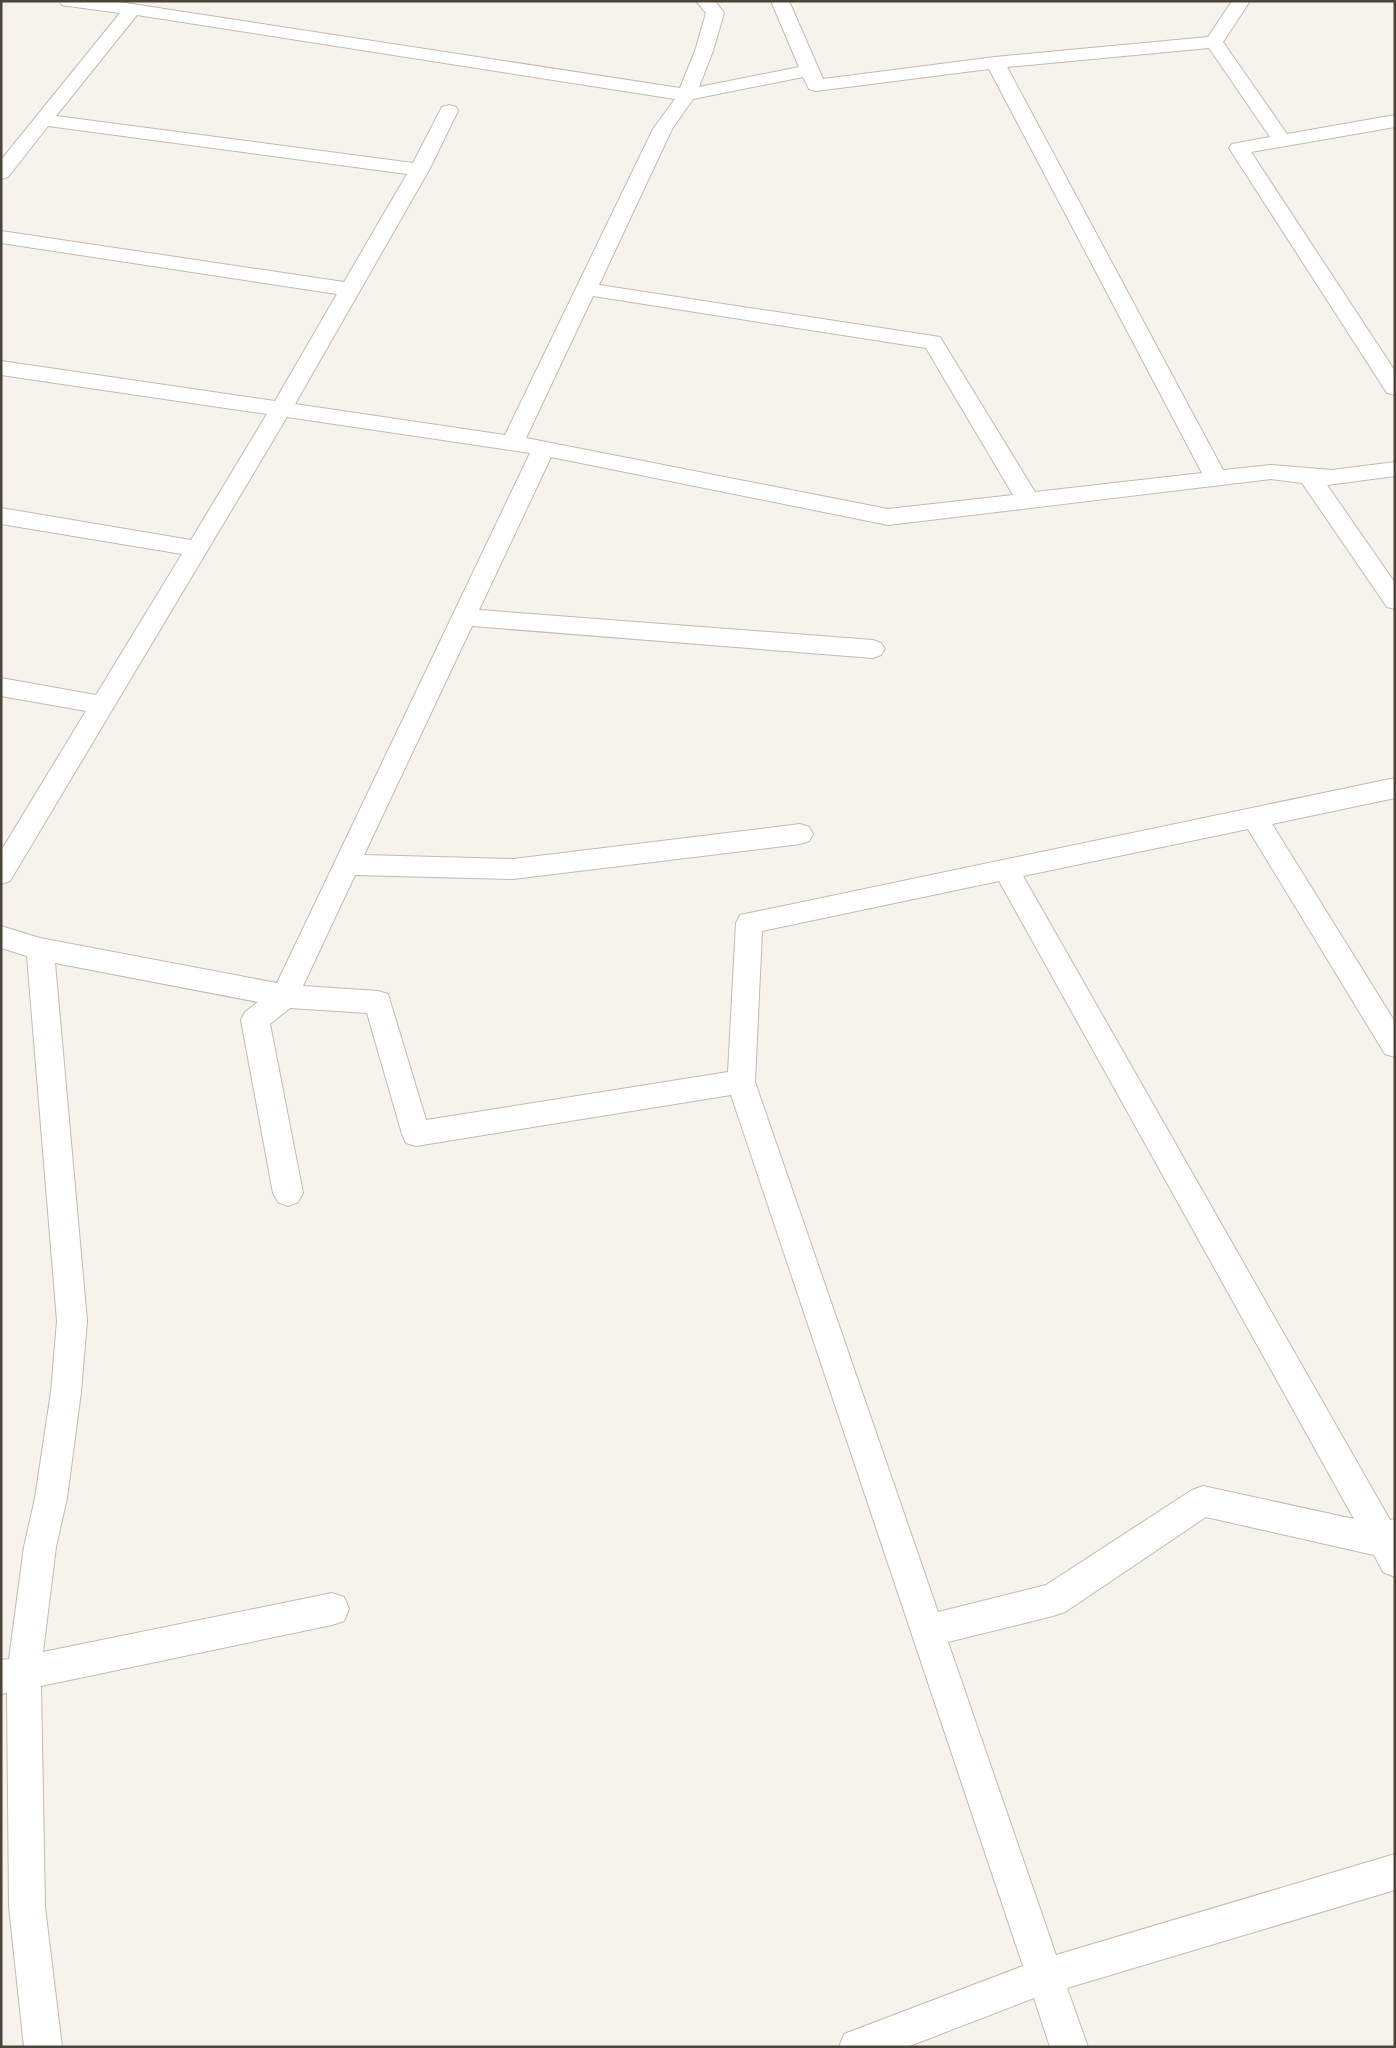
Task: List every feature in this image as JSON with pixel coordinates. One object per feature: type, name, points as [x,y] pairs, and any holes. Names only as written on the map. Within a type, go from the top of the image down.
[{"type":"street","points":[[68,1],[103,3],[687,95],[810,70]]},
{"type":"street","points":[[512,444],[663,129],[687,95],[704,51],[715,14],[705,1]]},
{"type":"street","points":[[780,1],[816,85],[995,63],[1214,42]]},
{"type":"street","points":[[1214,42],[1241,1]]},
{"type":"street","points":[[1,173],[132,9]]},
{"type":"street","points":[[1214,42],[1282,141]]},
{"type":"street","points":[[995,63],[1216,478]]},
{"type":"street","points":[[1,874],[281,409],[419,170],[450,111]]},
{"type":"street","points":[[43,120],[419,170]]},
{"type":"street","points":[[1395,121],[1238,148],[1395,388]]},
{"type":"street","points":[[1,237],[349,289]]},
{"type":"street","points":[[586,289],[933,342],[1028,500]]},
{"type":"street","points":[[1,368],[544,448],[888,517],[1271,472],[1332,478],[1395,468]]},
{"type":"street","points":[[288,1193],[255,1020],[286,996],[544,448]]},
{"type":"street","points":[[1308,476],[1395,600]]},
{"type":"street","points":[[1,516],[197,549]]},
{"type":"street","points":[[464,617],[873,649]]},
{"type":"street","points":[[1,687],[103,705]]},
{"type":"street","points":[[1069,2047],[741,1082],[749,923],[1395,788]]},
{"type":"street","points":[[1254,818],[1395,1046]]},
{"type":"street","points":[[348,865],[513,869],[800,834]]},
{"type":"street","points":[[1006,870],[1392,1545]]},
{"type":"street","points":[[1,937],[40,949],[286,996],[378,1002],[416,1134],[741,1082]]},
{"type":"street","points":[[40,949],[72,1321],[66,1392],[51,1498],[12,1675],[27,1907],[43,2047]]},
{"type":"street","points":[[927,1631],[1053,1600],[1203,1501],[1392,1545]]},
{"type":"street","points":[[12,1675],[332,1608]]},
{"type":"street","points":[[857,2047],[1045,1976],[1395,1872]]}]
